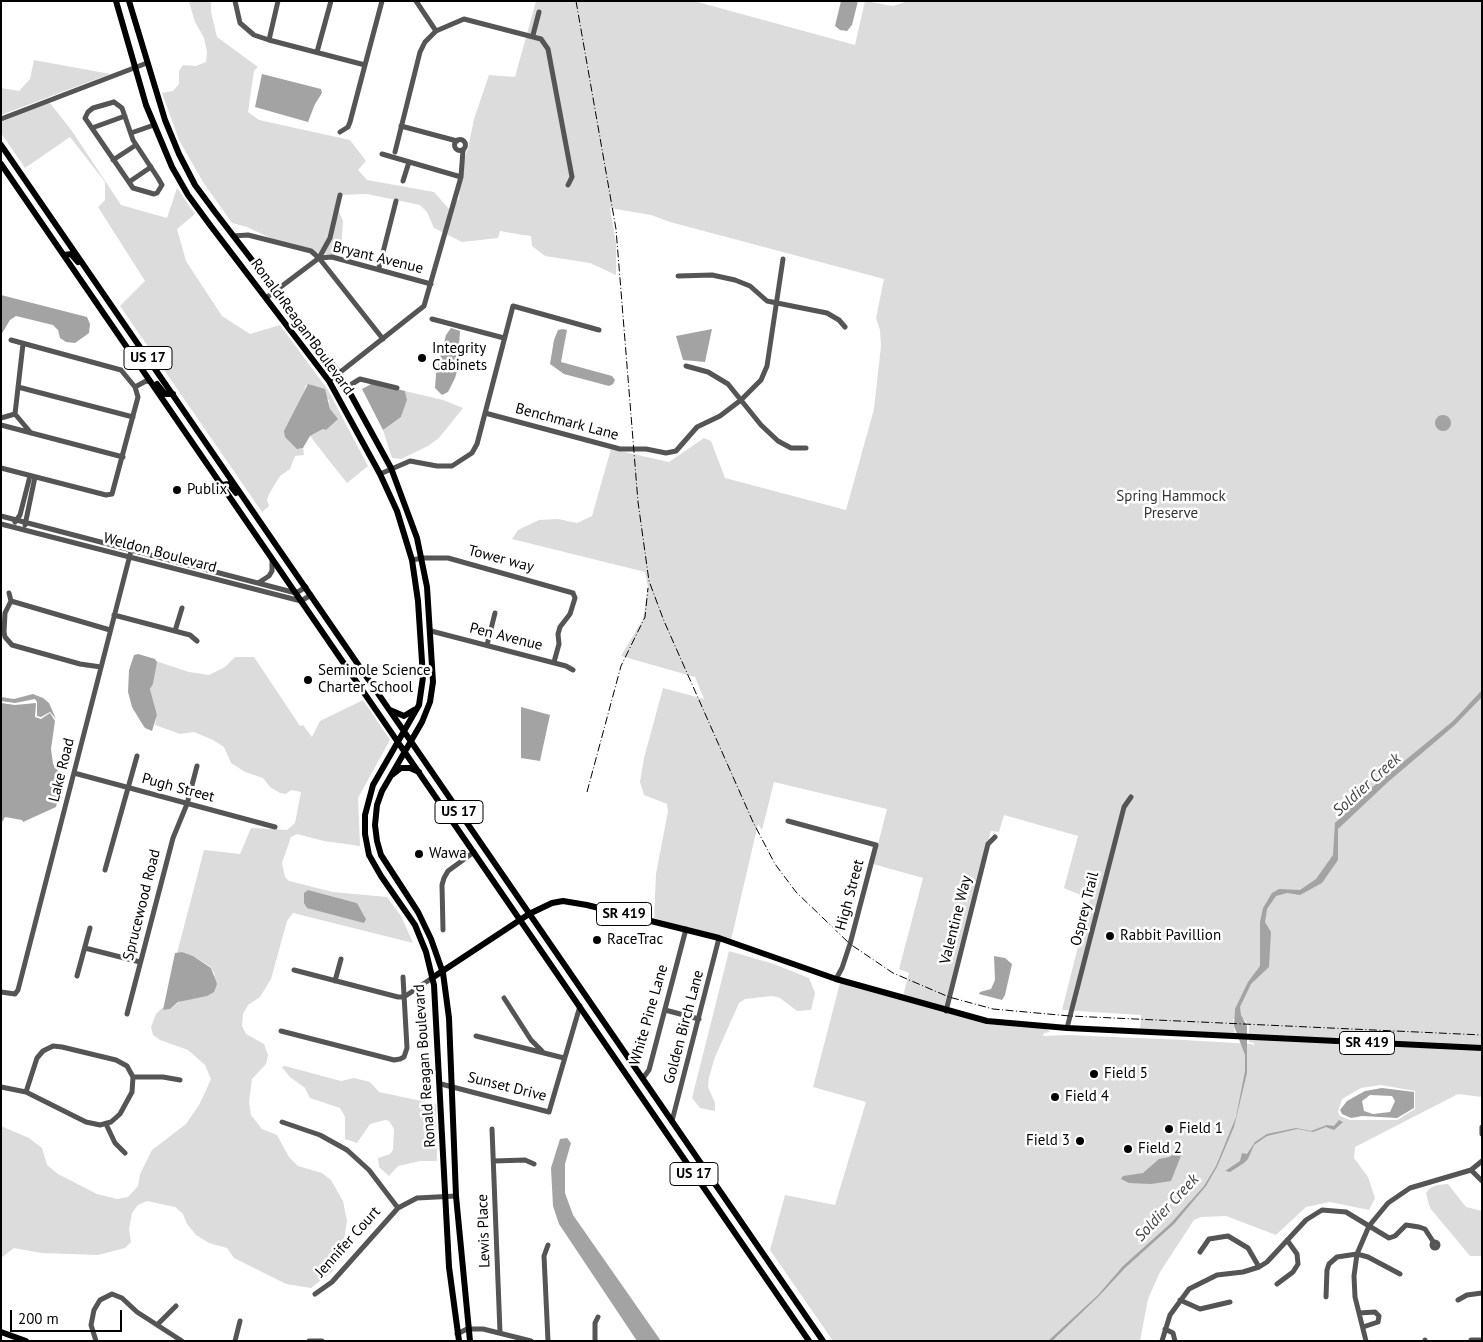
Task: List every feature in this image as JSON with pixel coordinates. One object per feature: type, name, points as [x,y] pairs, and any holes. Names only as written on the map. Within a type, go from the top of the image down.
[{"type":"main road","name":"Ronald Reagan Boulevard","points":[[116,1],[154,126],[172,167],[188,195],[330,381],[380,474],[397,512],[412,560],[418,601],[423,677],[419,705],[374,785],[365,815],[365,834],[369,854],[415,925],[426,952],[432,978],[435,995],[441,1084],[449,1267],[458,1337]]},
{"type":"main road","name":"Ronald Reagan Boulevard","points":[[129,1],[165,120],[179,154],[196,185],[233,236],[339,373],[391,468],[407,508],[422,558],[431,631],[433,682],[430,702],[411,742],[389,778],[377,804],[377,841],[385,861],[416,910],[443,973],[449,1018],[456,1196],[467,1329],[470,1341]]},
{"type":"main road","name":"US 17","points":[[1,145],[823,1341]]},
{"type":"main road","name":"US 17","points":[[1,164],[809,1341]]},
{"type":"main road","points":[[32,210],[43,218],[58,239],[68,241]]},
{"type":"main road","points":[[64,255],[71,254],[86,273],[93,277]]},
{"type":"main road","points":[[144,372],[148,373],[165,394],[173,394]]},
{"type":"main road","points":[[172,413],[181,413],[190,426],[200,433]]},
{"type":"main road","points":[[222,485],[229,484],[250,512],[258,518]]},
{"type":"main road","points":[[418,601],[422,626],[431,631]]},
{"type":"main road","points":[[389,710],[404,716],[419,705]]},
{"type":"main road","points":[[389,778],[401,768],[410,768],[419,772]]},
{"type":"main road","points":[[442,805],[448,805],[457,818],[463,816]]},
{"type":"main road","points":[[390,889],[408,909],[412,912],[416,910]]},
{"type":"main road","name":"SR 419","points":[[520,921],[529,914],[552,903],[569,902],[720,938],[836,979],[987,1021],[1067,1028],[1482,1048]]},
{"type":"main road","points":[[432,978],[443,973],[520,921]]},
{"type":"main road","points":[[438,958],[449,964],[458,963]]},
{"type":"main road","points":[[580,1006],[583,1006],[600,1028],[609,1030]]},
{"type":"main road","points":[[685,1160],[694,1154]]},
{"type":"main road","points":[[1,1332],[26,1341]]},
{"type":"street","points":[[235,1],[240,24],[254,35],[365,65]]},
{"type":"street","points":[[268,40],[278,1]]},
{"type":"street","points":[[317,52],[331,1]]},
{"type":"street","points":[[340,132],[348,127],[350,122],[382,1]]},
{"type":"street","points":[[416,1],[436,31]]},
{"type":"street","points":[[533,35],[539,12]]},
{"type":"street","points":[[395,152],[420,52],[425,42],[436,31],[464,19],[533,35],[541,39],[548,49],[572,176],[568,185]]},
{"type":"street","points":[[1,119],[147,63]]},
{"type":"street","points":[[106,103],[117,103],[125,116],[136,145],[162,185],[157,193],[136,190],[85,118],[88,112],[106,103]]},
{"type":"street","points":[[92,128],[125,116]]},
{"type":"street","points":[[130,133],[154,126]]},
{"type":"street","points":[[330,381],[424,306],[431,284],[461,177],[462,150],[465,148],[465,142],[402,126]]},
{"type":"street","points":[[113,160],[136,145]]},
{"type":"street","points":[[382,154],[461,177]]},
{"type":"street","points":[[403,182],[409,162]]},
{"type":"street","points":[[129,182],[151,167]]},
{"type":"street","points":[[266,298],[319,258],[330,238],[340,195]]},
{"type":"street","points":[[379,268],[396,201]]},
{"type":"street","name":"Bryant Avenue","points":[[233,236],[248,235],[310,251],[319,258],[332,257],[379,268],[431,284]]},
{"type":"street","points":[[319,258],[383,339]]},
{"type":"street","name":"Benchmark Lane","points":[[484,413],[620,449],[646,449],[666,453],[681,447],[697,427],[720,416],[756,387],[767,366],[783,259]]},
{"type":"street","points":[[678,276],[712,275],[736,280],[750,286],[767,301],[827,312],[839,320],[845,327]]},
{"type":"street","points":[[380,474],[410,461],[444,467],[460,462],[474,449],[513,306],[599,330]]},
{"type":"street","points":[[432,319],[504,338]]},
{"type":"street","points":[[1,468],[109,495],[114,492],[138,397],[135,388],[124,372],[118,368],[10,340]]},
{"type":"street","points":[[23,344],[15,414],[31,433]]},
{"type":"street","points":[[686,366],[716,376],[728,384],[761,425],[778,441],[792,448],[806,448]]},
{"type":"street","points":[[347,387],[360,379],[397,388]]},
{"type":"street","points":[[135,388],[146,381],[151,382]]},
{"type":"street","points":[[18,387],[133,417]]},
{"type":"street","points":[[1,418],[15,414]]},
{"type":"street","points":[[1,425],[123,457]]},
{"type":"street","points":[[14,527],[33,476]]},
{"type":"street","points":[[24,530],[30,507],[28,492]]},
{"type":"street","name":"Weldon Boulevard","points":[[1,516],[296,593]]},
{"type":"street","name":"Weldon Boulevard","points":[[1,524],[301,602]]},
{"type":"street","name":"Lake Road","points":[[1,992],[15,994],[18,990],[131,551]]},
{"type":"street","points":[[258,583],[269,576],[272,558]]},
{"type":"street","name":"Tower way","points":[[412,560],[448,558],[573,593],[574,598],[570,614],[558,634],[560,644],[554,662]]},
{"type":"street","points":[[222,582],[224,574]]},
{"type":"street","points":[[296,593],[306,587]]},
{"type":"street","points":[[9,593],[11,601],[5,613],[4,632],[5,637],[12,644],[80,664],[101,668]]},
{"type":"street","points":[[301,602],[311,595]]},
{"type":"street","points":[[11,601],[110,630]]},
{"type":"street","points":[[175,631],[182,608]]},
{"type":"street","points":[[487,645],[495,613]]},
{"type":"street","points":[[114,615],[190,635],[197,641]]},
{"type":"street","name":"Pen Avenue","points":[[431,631],[554,662],[573,670]]},
{"type":"street","points":[[105,870],[137,756]]},
{"type":"street","name":"Sprucewood Road","points":[[127,1014],[173,838],[187,804],[197,766]]},
{"type":"street","name":"Pugh Street","points":[[74,773],[276,827]]},
{"type":"street","name":"Osprey Trail","points":[[1067,1028],[1124,807],[1131,797]]},
{"type":"street","name":"High Street","points":[[788,821],[876,845],[848,950],[836,979]]},
{"type":"street","name":"Valentine Way","points":[[946,1011],[988,844],[996,837]]},
{"type":"street","points":[[443,930],[442,885],[444,878],[448,871],[474,852]]},
{"type":"street","points":[[78,976],[90,928]]},
{"type":"street","name":"White Pine Lane","points":[[643,1078],[649,1070],[686,929]]},
{"type":"street","name":"Golden Birch Lane","points":[[672,1121],[720,938]]},
{"type":"street","points":[[85,948],[140,962]]},
{"type":"street","points":[[335,981],[341,959]]},
{"type":"street","points":[[294,970],[398,997],[404,997],[432,978]]},
{"type":"street","points":[[281,1030],[394,1060],[404,1057],[407,1048],[403,977]]},
{"type":"street","points":[[504,998],[531,1040],[544,1053]]},
{"type":"street","name":"Sunset Drive","points":[[441,1084],[549,1112],[580,1006]]},
{"type":"street","points":[[665,1010],[699,1019]]},
{"type":"street","points":[[476,1036],[564,1058]]},
{"type":"street","points":[[1,1087],[26,1092],[86,1122],[106,1124],[116,1118],[123,1110],[132,1092],[134,1077],[127,1066],[116,1060],[53,1046],[43,1051],[37,1058],[26,1092]]},
{"type":"street","points":[[134,1077],[164,1077],[180,1080]]},
{"type":"street","points":[[282,1122],[320,1134],[347,1150],[369,1170],[398,1208]]},
{"type":"street","points":[[106,1124],[115,1143],[125,1153]]},
{"type":"street","points":[[1482,1128],[1482,1134]]},
{"type":"street","name":"Lewis Place","points":[[492,1129],[500,1332]]},
{"type":"street","points":[[494,1161],[525,1160],[534,1164]]},
{"type":"street","points":[[1366,1341],[1354,1286],[1357,1254],[1369,1226],[1388,1203],[1410,1188],[1471,1170],[1482,1161]]},
{"type":"street","points":[[1471,1170],[1482,1181]]},
{"type":"street","name":"Jennifer Court","points":[[315,1294],[332,1282],[398,1208],[417,1198],[456,1196]]},
{"type":"street","points":[[1162,1341],[1165,1329],[1180,1300],[1189,1289],[1217,1275],[1243,1272],[1259,1267],[1306,1220],[1322,1210],[1346,1212],[1389,1238],[1395,1236],[1406,1225],[1419,1227],[1425,1229],[1434,1243]]},
{"type":"street","points":[[1200,1252],[1209,1239],[1228,1236],[1248,1248],[1259,1267]]},
{"type":"street","points":[[1278,1284],[1293,1272],[1298,1264],[1295,1250],[1287,1240]]},
{"type":"street","points":[[548,1245],[544,1256],[548,1341]]},
{"type":"street","points":[[1326,1298],[1329,1264],[1337,1257],[1357,1254],[1377,1261],[1400,1274]]},
{"type":"street","points":[[1458,1300],[1467,1295],[1482,1293]]},
{"type":"street","points":[[96,1341],[91,1325],[94,1310],[100,1300],[112,1294],[122,1298],[138,1312],[181,1340]]},
{"type":"street","points":[[1180,1300],[1200,1309],[1230,1302]]},
{"type":"street","points":[[158,1324],[176,1306]]},
{"type":"street","points":[[1359,1313],[1375,1312],[1379,1316],[1378,1322],[1363,1327]]},
{"type":"street","points":[[595,1341],[595,1323],[598,1317]]},
{"type":"street","points":[[235,1341],[240,1321]]},
{"type":"street","points":[[458,1337],[467,1329],[483,1329],[531,1341]]},
{"type":"street","points":[[1165,1329],[1172,1332],[1175,1341]]},
{"type":"street","points":[[1470,1340],[1482,1340]]},
{"type":"street","points":[[309,1341],[322,1341]]},
{"type":"green space","name":"Spring Hammock Preserve","points":[[211,1],[211,12],[217,37],[258,67],[254,71],[248,112],[259,120],[350,140],[366,161],[358,170],[367,180],[434,192],[449,209],[459,199],[461,168],[468,149],[474,119],[489,75],[515,77],[536,1],[694,1],[855,45],[865,1],[893,6],[908,1],[1482,1],[1482,1046],[1249,1035],[1249,1026],[1245,1020],[1233,1019],[1235,1034],[1140,1030],[1141,1015],[1062,1010],[1090,899],[1064,888],[1078,836],[1004,815],[999,832],[991,831],[946,1009],[903,996],[909,973],[899,969],[923,878],[873,864],[887,809],[774,782],[762,830],[758,824],[731,940],[654,918],[656,874],[668,811],[667,804],[644,795],[640,782],[644,758],[663,688],[704,699],[695,677],[621,656],[643,619],[648,587],[645,572],[512,539],[518,530],[539,520],[558,519],[577,523],[592,516],[611,449],[669,462],[704,438],[711,441],[725,478],[846,510],[874,409],[881,346],[880,330],[876,318],[884,279],[670,222],[651,215],[610,208],[616,243],[616,275],[590,263],[545,256],[532,246],[531,236],[500,231],[498,238],[462,242],[434,228],[427,212],[420,205],[367,194],[339,195],[336,204],[343,221],[341,252],[331,256],[281,243],[247,227],[232,223],[203,182],[179,140],[162,93],[173,91],[179,84],[179,71],[183,65],[196,66],[206,62],[207,52],[204,38],[195,22],[189,2]]},
{"type":"green space","points":[[34,60],[110,74],[1,115],[1,88],[19,91],[30,79]]},
{"type":"green space","points":[[50,103],[72,131],[121,205],[167,218],[177,188],[195,214],[177,229],[186,261],[222,316],[250,334],[280,325],[328,390],[368,466],[347,483],[310,436],[323,429],[326,430],[330,409],[329,400],[306,385],[301,400],[300,449],[303,448],[304,455],[295,456],[290,469],[280,476],[269,494],[267,500],[269,506],[262,512],[120,306],[145,281],[98,207],[105,200],[105,182],[70,137],[25,168],[1,133],[1,122]]},
{"type":"green space","points":[[405,391],[443,400],[463,408],[439,438],[428,446],[401,459],[392,458],[383,430],[401,417],[407,400]]},
{"type":"green space","points":[[235,657],[254,657],[300,726],[303,725],[312,737],[320,721],[363,700],[390,740],[358,798],[360,846],[324,841],[297,834],[291,837],[282,863],[285,877],[289,881],[333,892],[387,897],[401,916],[413,943],[293,913],[287,921],[271,979],[260,997],[248,1005],[243,1014],[242,1026],[246,1034],[264,1044],[268,1055],[266,1064],[252,1079],[249,1102],[251,1115],[262,1129],[277,1135],[289,1157],[298,1166],[322,1173],[331,1180],[343,1201],[347,1221],[342,1252],[332,1272],[311,1288],[286,1284],[234,1258],[227,1248],[209,1243],[196,1235],[187,1224],[183,1214],[175,1207],[147,1201],[138,1205],[132,1213],[129,1229],[131,1242],[125,1248],[98,1255],[41,1253],[14,1248],[1,1258],[1,1126],[29,1138],[42,1148],[47,1165],[58,1174],[97,1194],[117,1199],[128,1197],[138,1186],[140,1174],[152,1150],[186,1124],[199,1105],[211,1079],[205,1065],[188,1050],[160,1040],[153,1035],[151,1027],[156,1014],[163,1007],[163,1010],[170,1009],[215,975],[211,967],[193,956],[182,952],[177,953],[204,850],[240,854],[251,828],[287,830],[295,823],[301,792],[291,790],[286,794],[280,793],[270,787],[263,778],[245,772],[231,763],[224,747],[213,740],[194,732],[180,734],[155,725],[157,715],[150,689],[153,684],[156,661],[189,672],[209,675],[225,667]],"holes":[[[308,890],[357,903],[366,919],[304,893]]]},
{"type":"green space","points":[[729,951],[774,964],[809,978],[815,993],[811,1010],[797,1011],[780,998],[772,996],[745,999],[739,1003],[715,1057],[709,1077],[708,1087],[715,1103],[715,1111],[700,1108],[692,1098]]},
{"type":"green space","points":[[840,983],[966,1018],[1047,1029],[1050,1032],[1044,1033],[1043,1036],[1068,1035],[1184,1040],[1252,1044],[1254,1046],[1254,1043],[1249,1042],[1249,1039],[1482,1050],[1482,1097],[1458,1094],[1355,1147],[1354,1158],[1368,1177],[1375,1198],[1369,1210],[1330,1202],[1306,1207],[1276,1235],[1226,1216],[1201,1217],[1194,1220],[1160,1272],[1148,1299],[1140,1341],[833,1341],[770,1250],[785,1195],[835,1205],[866,1102],[813,1087]],"holes":[[[1381,1085],[1415,1091],[1415,1109],[1397,1120],[1350,1120],[1340,1116],[1338,1112],[1342,1099],[1361,1088]]]},
{"type":"green space","points":[[285,1066],[341,1081],[354,1078],[370,1082],[379,1092],[436,1104],[437,1161],[420,1161],[398,1166],[389,1176],[379,1167],[378,1158],[390,1154],[393,1150],[394,1129],[389,1121],[385,1120],[370,1124],[357,1143],[345,1139],[345,1117],[340,1108],[310,1098],[305,1088],[290,1077],[282,1067]]},
{"type":"green space","points":[[1448,1184],[1466,1207],[1482,1211],[1482,1256],[1470,1256],[1430,1208],[1426,1193],[1430,1188],[1437,1185]]},
{"type":"shaded area","points":[[841,1],[858,1],[852,25],[847,31],[840,30],[835,26]]},
{"type":"shaded area","points":[[262,74],[321,89],[322,93],[315,104],[308,122],[255,107]]},
{"type":"shaded area","points":[[1,295],[87,317],[90,324],[89,333],[75,343],[66,342],[60,338],[58,330],[53,325],[16,316],[10,320],[1,335]]},
{"type":"shaded area","points":[[451,328],[460,331],[459,346],[462,356],[448,392],[442,395],[435,388],[436,374],[446,335]]},
{"type":"shaded area","points":[[712,329],[705,362],[683,360],[676,336]]},
{"type":"shaded area","points":[[558,330],[567,330],[561,362],[612,376],[615,380],[613,384],[609,386],[564,374],[550,364],[554,340]]},
{"type":"shaded area","points":[[373,383],[405,391],[407,400],[401,417],[383,430],[362,389]]},
{"type":"shaded area","points":[[308,384],[325,389],[330,409],[338,419],[326,430],[323,429],[310,436],[303,448],[297,449],[285,437],[284,431]]},
{"type":"shaded area","points":[[1443,415],[1451,423],[1443,431],[1435,423]]},
{"type":"shaded area","points":[[138,654],[155,659],[157,662],[153,684],[150,689],[157,715],[152,731],[145,728],[141,722],[132,707],[128,692],[129,670],[134,655]]},
{"type":"shaded area","points":[[1482,690],[1482,697],[1455,725],[1388,782],[1338,829],[1338,860],[1322,883],[1300,895],[1287,893],[1276,896],[1267,909],[1265,922],[1271,932],[1269,967],[1251,984],[1240,1007],[1241,1015],[1247,1026],[1247,1073],[1234,1127],[1217,1167],[1206,1186],[1174,1224],[1125,1268],[1099,1296],[1052,1341],[1048,1341],[1098,1295],[1123,1266],[1171,1223],[1204,1186],[1216,1166],[1236,1117],[1245,1071],[1245,1055],[1234,1026],[1235,1009],[1248,982],[1260,966],[1260,922],[1263,908],[1272,893],[1279,889],[1300,890],[1316,879],[1333,855],[1335,823],[1369,790],[1453,721]]},
{"type":"shaded area","points":[[33,694],[49,703],[56,719],[50,712],[41,717],[37,716],[37,702],[35,699],[15,703],[1,701],[1,697],[14,699]]},
{"type":"shaded area","points":[[1,703],[15,705],[36,703],[35,717],[41,719],[50,713],[55,721],[51,749],[53,764],[58,771],[65,773],[56,807],[23,822],[22,820],[5,817],[1,824]]},
{"type":"shaded area","points":[[521,707],[550,715],[540,761],[521,758]]},
{"type":"shaded area","points":[[308,890],[357,903],[366,919],[364,923],[307,908],[304,903],[304,893]]},
{"type":"shaded area","points":[[182,952],[193,956],[211,968],[217,984],[214,992],[207,996],[178,1002],[170,1009],[163,1010],[175,953]]},
{"type":"shaded area","points":[[994,956],[1005,958],[1012,964],[1005,995],[1002,1000],[979,994],[991,989],[995,980]]},
{"type":"shaded area","points":[[1382,1088],[1414,1092],[1414,1108],[1397,1118],[1362,1116],[1351,1118],[1342,1114],[1340,1110],[1347,1101],[1365,1091]],"holes":[[[1370,1095],[1392,1096],[1395,1101],[1390,1112],[1373,1114],[1364,1111],[1362,1101]]]},
{"type":"shaded area","points":[[1339,1120],[1343,1122],[1334,1130],[1326,1127],[1313,1132],[1297,1129],[1267,1136],[1254,1145],[1248,1159],[1244,1163],[1230,1172],[1225,1171],[1240,1161],[1242,1153],[1247,1154],[1255,1142],[1267,1134],[1296,1128],[1311,1131],[1327,1125],[1334,1126]]},
{"type":"shaded area","points":[[567,1138],[571,1143],[565,1164],[565,1193],[573,1215],[661,1341],[637,1341],[559,1224],[553,1206],[551,1168],[560,1139]]},
{"type":"shaded area","points":[[1179,1151],[1182,1153],[1171,1181],[1151,1184],[1129,1183],[1121,1179],[1123,1176],[1143,1173],[1159,1159],[1169,1157]]},
{"type":"railway","points":[[576,1],[616,229],[638,502],[649,581],[664,621],[753,822],[775,864],[796,892],[850,944],[893,973],[949,997],[993,1009],[1070,1016],[1482,1035]]},
{"type":"railway","points":[[587,792],[621,666],[645,617],[648,588]]},
{"type":"place","name":"Integrity Cabinets","points":[[422,358]]},
{"type":"place","name":"Publix","points":[[177,490]]},
{"type":"place","name":"Seminole Science Charter School","points":[[308,680]]},
{"type":"place","name":"Wawa","points":[[419,854]]},
{"type":"place","name":"Rabbit Pavillion","points":[[1110,936]]},
{"type":"place","name":"RaceTrac","points":[[597,940]]},
{"type":"place","name":"Field 5","points":[[1094,1074]]},
{"type":"place","name":"Field 4","points":[[1055,1097]]},
{"type":"place","name":"Field 1","points":[[1169,1129]]},
{"type":"place","name":"Field 3","points":[[1080,1141]]},
{"type":"place","name":"Field 2","points":[[1128,1149]]},
{"type":"water label","name":"Soldier Creek","points":[[1367,785]]},
{"type":"water label","name":"Soldier Creek","points":[[1167,1208]]}]
